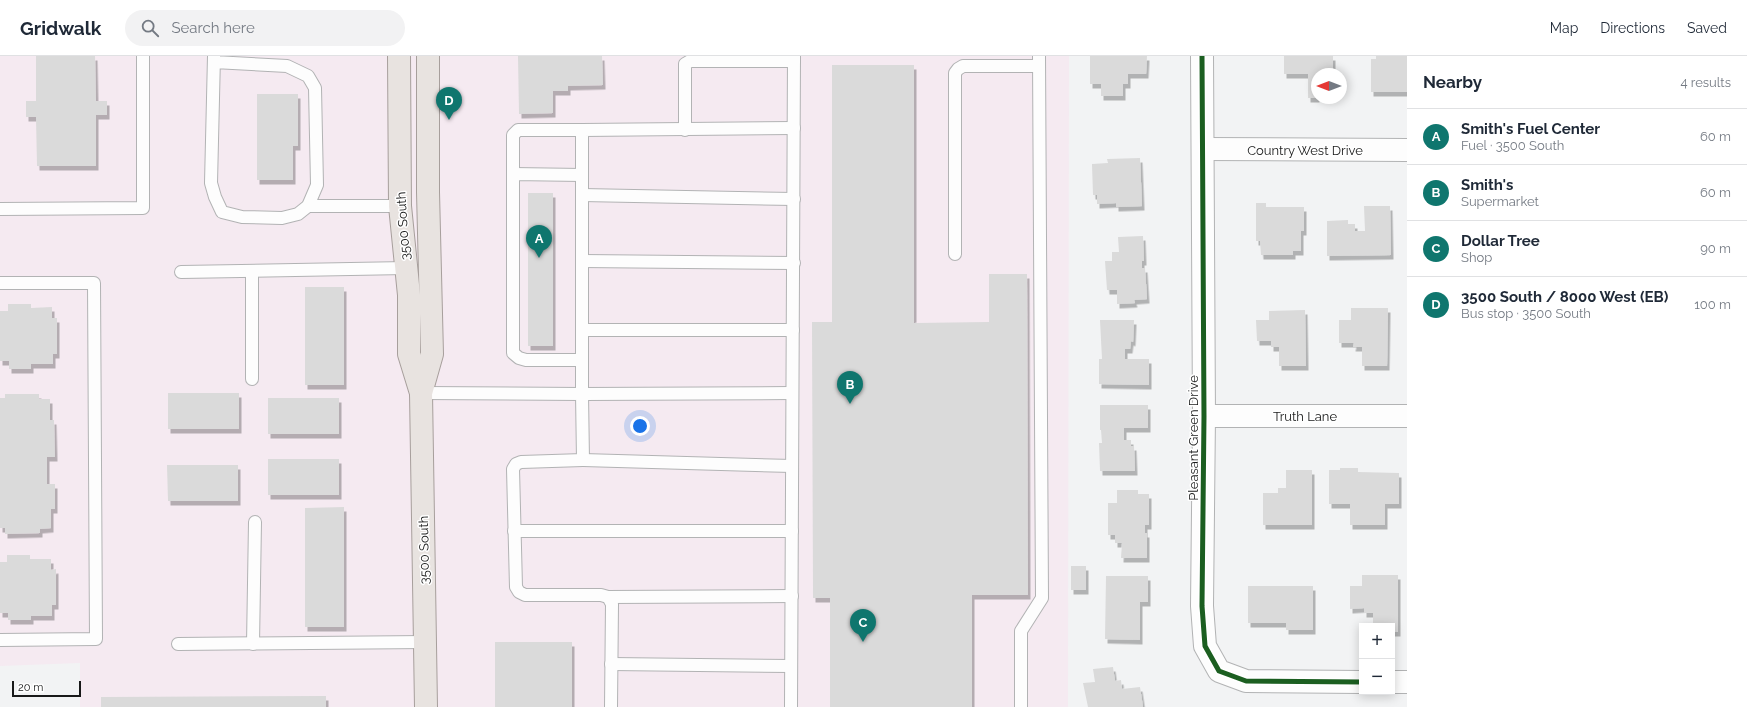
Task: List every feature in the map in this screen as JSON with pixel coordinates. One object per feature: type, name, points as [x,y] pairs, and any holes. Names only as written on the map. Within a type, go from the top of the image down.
[{"type":"main road","name":"3500 South","points":[[399,56],[400,206],[409,294],[409,354],[421,393],[426,707]]},
{"type":"main road","name":"3500 South","points":[[421,393],[432,354],[428,192],[428,56]]},
{"type":"street","name":"Pleasant Green Drive","points":[[1202,56],[1204,416],[1202,606],[1205,646],[1219,671],[1246,681],[1359,682]]},
{"type":"street","name":"Country West Drive","points":[[1203,150],[1407,150]]},
{"type":"street","name":"Truth Lane","points":[[1204,416],[1407,416]]},
{"type":"street","points":[[1395,682],[1407,682]]},
{"type":"lane","points":[[0,209],[143,208],[143,56]]},
{"type":"lane","points":[[685,130],[685,64],[690,61],[794,58],[791,707]]},
{"type":"lane","points":[[214,59],[287,66],[308,76],[315,88],[317,177],[315,193],[308,206],[298,214],[282,218],[242,218],[222,212],[211,184],[214,59]]},
{"type":"lane","points":[[954,254],[955,73],[963,66],[1039,61],[1042,598],[1021,631],[1021,707]]},
{"type":"lane","points":[[582,360],[526,360],[519,358],[513,353],[514,132],[518,130],[685,130],[794,128]]},
{"type":"lane","points":[[582,130],[583,460]]},
{"type":"lane","points":[[513,174],[582,175]]},
{"type":"lane","points":[[582,195],[794,199]]},
{"type":"lane","points":[[308,206],[400,206]]},
{"type":"lane","points":[[582,261],[794,263]]},
{"type":"lane","points":[[181,272],[252,272],[406,268]]},
{"type":"lane","points":[[252,272],[252,379]]},
{"type":"lane","points":[[0,282],[94,283],[96,639],[0,640]]},
{"type":"lane","points":[[582,330],[793,330]]},
{"type":"lane","points":[[421,393],[792,393]]},
{"type":"lane","points":[[792,466],[583,460],[521,462],[516,464],[513,469],[516,587],[519,592],[525,595],[601,595],[608,597],[792,596]]},
{"type":"lane","points":[[253,644],[255,522]]},
{"type":"lane","points":[[514,531],[792,531]]},
{"type":"lane","points":[[608,597],[612,604],[611,707]]},
{"type":"lane","points":[[178,644],[426,642]]},
{"type":"lane","points":[[612,664],[791,666]]},
{"type":"shaded area","points":[[0,56],[1069,56],[1068,707],[80,707],[80,663],[0,666]]},
{"type":"building","points":[[36,56],[95,56],[96,101],[107,101],[107,115],[96,115],[96,166],[37,166],[36,117],[26,117],[26,101],[36,101]]},
{"type":"building","points":[[518,56],[602,56],[603,85],[568,86],[568,91],[553,91],[553,113],[519,114]]},
{"type":"building","points":[[1090,56],[1147,56],[1146,74],[1128,74],[1128,84],[1123,84],[1123,96],[1101,96],[1101,84],[1090,84]]},
{"type":"building","points":[[1284,56],[1333,56],[1333,68],[1311,68],[1311,98],[1308,98],[1308,74],[1284,74]]},
{"type":"building","points":[[1376,56],[1407,56],[1407,92],[1371,92],[1371,59],[1376,59]]},
{"type":"building","points":[[832,65],[914,65],[914,323],[989,322],[989,274],[1027,274],[1028,595],[972,595],[972,707],[830,707],[830,598],[813,598],[812,322],[832,322]]},
{"type":"building","points":[[257,94],[298,94],[298,146],[293,146],[293,180],[257,180]]},
{"type":"building","points":[[1140,158],[1142,206],[1116,207],[1116,203],[1097,204],[1097,195],[1093,195],[1092,164],[1108,163],[1107,159]]},
{"type":"building","points":[[528,193],[553,193],[553,346],[528,346]]},
{"type":"building","points":[[1256,203],[1266,203],[1266,207],[1304,207],[1304,231],[1301,231],[1301,251],[1293,251],[1293,255],[1261,255],[1260,241],[1256,241]]},
{"type":"building","points":[[1364,206],[1390,206],[1391,255],[1327,256],[1327,221],[1348,220],[1348,224],[1355,224],[1355,231],[1365,231]]},
{"type":"building","points":[[1143,236],[1144,261],[1142,261],[1142,268],[1145,268],[1147,299],[1134,300],[1135,303],[1117,304],[1117,290],[1107,290],[1105,261],[1112,261],[1112,252],[1119,252],[1118,237]]},
{"type":"building","points":[[305,287],[344,287],[344,385],[305,385]]},
{"type":"building","points":[[8,304],[31,304],[31,308],[52,307],[52,318],[57,318],[57,354],[53,354],[53,364],[31,364],[31,369],[9,369],[9,361],[0,361],[0,311],[8,311]]},
{"type":"building","points":[[1351,308],[1388,308],[1387,366],[1362,366],[1362,347],[1353,347],[1354,343],[1339,343],[1339,320],[1351,320]]},
{"type":"building","points":[[1305,310],[1306,366],[1279,366],[1279,347],[1271,347],[1271,341],[1257,341],[1256,320],[1269,320],[1269,311]]},
{"type":"building","points":[[1100,320],[1134,320],[1133,342],[1131,341],[1130,349],[1125,349],[1125,359],[1149,359],[1149,385],[1099,384],[1099,359],[1102,359]]},
{"type":"building","points":[[168,393],[239,393],[239,429],[168,429]]},
{"type":"building","points":[[5,394],[39,394],[39,399],[50,399],[50,420],[54,420],[55,457],[47,457],[47,484],[55,484],[55,509],[51,509],[51,528],[40,529],[40,533],[5,534],[5,528],[0,528],[0,398],[5,398]]},
{"type":"building","points":[[268,398],[339,398],[339,434],[268,434]]},
{"type":"building","points":[[1100,405],[1148,405],[1148,428],[1124,428],[1124,440],[1131,440],[1131,446],[1134,446],[1135,471],[1100,471],[1099,443],[1102,443],[1100,430]]},
{"type":"building","points":[[268,459],[339,459],[339,495],[268,495]]},
{"type":"building","points":[[167,465],[238,465],[238,501],[168,501]]},
{"type":"building","points":[[1340,468],[1358,468],[1358,472],[1399,473],[1399,504],[1385,504],[1385,525],[1350,525],[1350,504],[1329,504],[1329,470],[1340,470]]},
{"type":"building","points":[[1286,470],[1312,470],[1312,525],[1263,525],[1263,493],[1278,493],[1278,488],[1286,488]]},
{"type":"building","points":[[1117,490],[1138,490],[1138,494],[1149,494],[1149,525],[1145,525],[1145,533],[1147,533],[1147,558],[1121,558],[1122,543],[1115,543],[1115,535],[1108,535],[1108,503],[1117,503]]},
{"type":"building","points":[[344,507],[344,627],[305,627],[305,508]]},
{"type":"building","points":[[7,555],[30,555],[30,559],[51,559],[51,570],[56,569],[56,605],[52,605],[52,616],[31,616],[31,620],[8,620],[8,613],[0,613],[0,562],[7,562]]},
{"type":"building","points":[[1071,566],[1086,566],[1086,590],[1071,590]]},
{"type":"building","points":[[1362,575],[1398,575],[1398,632],[1395,632],[1395,623],[1373,623],[1373,613],[1364,613],[1364,608],[1350,609],[1350,586],[1362,586]]},
{"type":"building","points":[[1106,576],[1148,576],[1148,602],[1140,602],[1140,640],[1105,639]]},
{"type":"building","points":[[1248,586],[1313,586],[1313,630],[1286,630],[1286,623],[1248,623]]},
{"type":"building","points":[[495,642],[572,642],[572,707],[495,707]]},
{"type":"building","points":[[1113,667],[1115,681],[1121,680],[1122,689],[1140,687],[1143,707],[1088,707],[1083,683],[1095,682],[1093,669]]},
{"type":"building","points":[[326,696],[326,707],[101,707],[101,697]]},
{"type":"cycle path","points":[[1202,56],[1204,416],[1202,606],[1205,646],[1219,671],[1246,681],[1359,682]]},
{"type":"place","name":"3500 South / 8000 West (EB)","points":[[449,120]]},
{"type":"place","name":"Smith's Fuel Center","points":[[539,258]]},
{"type":"place","name":"Smith's","points":[[850,404]]},
{"type":"place","name":"Dollar Tree","points":[[863,642]]}]
